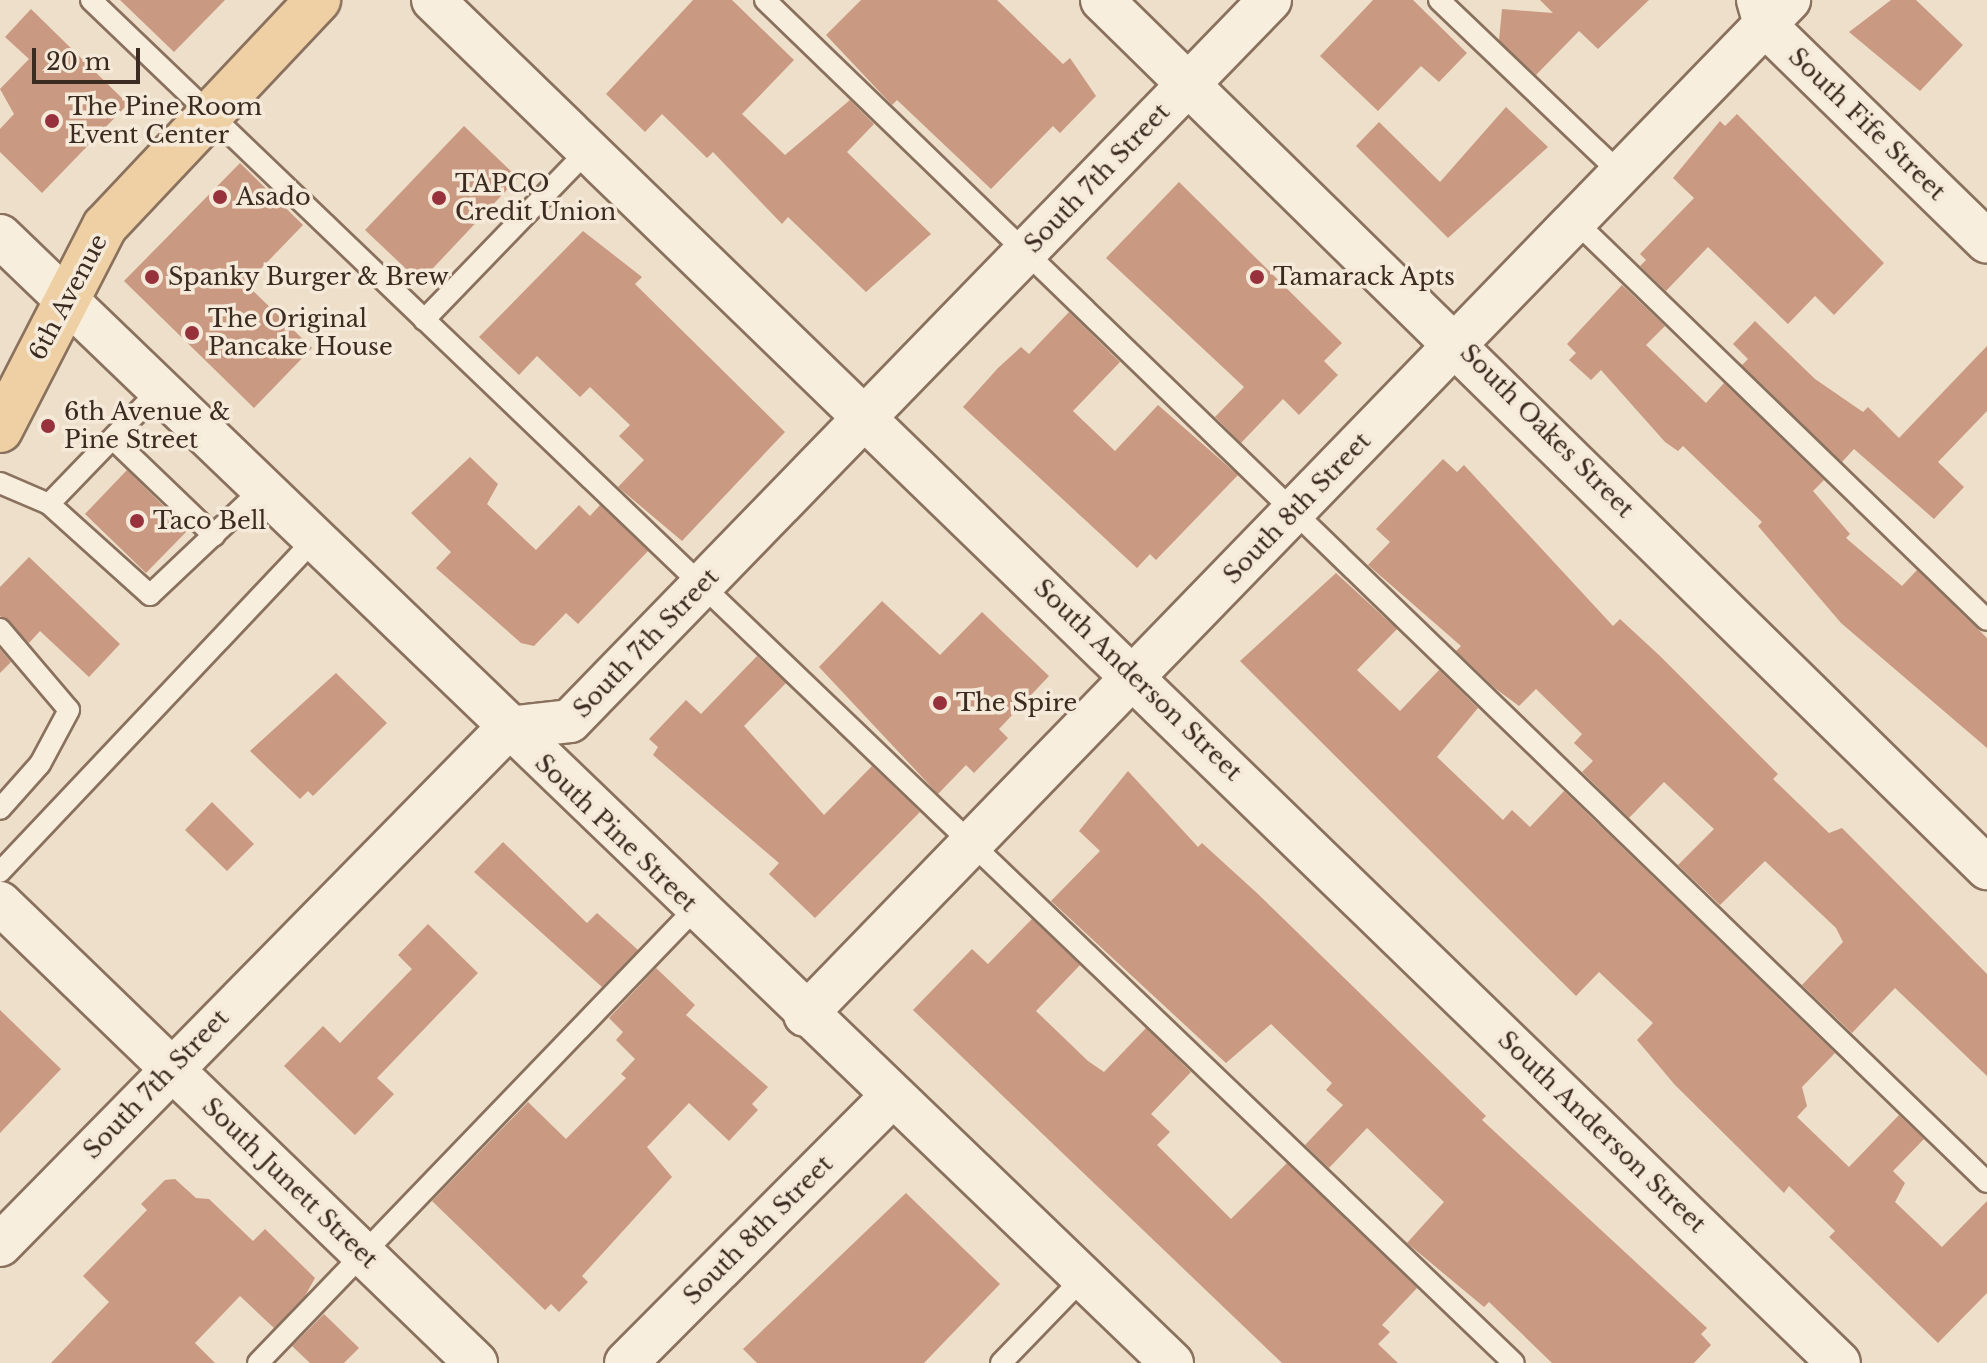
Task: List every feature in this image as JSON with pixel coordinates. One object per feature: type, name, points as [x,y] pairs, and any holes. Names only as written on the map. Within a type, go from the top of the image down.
[{"type":"main road","name":"6th Avenue","points":[[0,430],[105,226],[318,0]]},
{"type":"street","name":"South Anderson Street","points":[[433,0],[1135,676],[1839,1363]]},
{"type":"street","name":"South Oakes Street","points":[[1102,0],[1458,342],[1987,868]]},
{"type":"street","name":"South 7th Street","points":[[0,1245],[171,1067],[508,728],[570,721],[1270,0]]},
{"type":"street","name":"South 8th Street","points":[[805,1015],[970,849],[1458,342],[1770,8]]},
{"type":"street","name":"South Fife Street","points":[[1770,8],[1987,242]]},
{"type":"street","name":"South Pine Street","points":[[0,236],[694,910],[1172,1363]]},
{"type":"street","name":"South Junett Street","points":[[0,903],[476,1363]]},
{"type":"street","name":"South 8th Street","points":[[626,1363],[890,1098]]},
{"type":"lane","points":[[91,0],[970,849],[1514,1363]]},
{"type":"lane","points":[[765,0],[1987,1182]]},
{"type":"lane","points":[[1439,0],[1618,171]]},
{"type":"lane","points":[[424,320],[588,150]]},
{"type":"lane","points":[[1573,219],[1987,620]]},
{"type":"lane","points":[[49,504],[159,390]]},
{"type":"lane","points":[[113,439],[214,536]]},
{"type":"lane","points":[[0,483],[49,504],[150,595],[261,490]]},
{"type":"lane","points":[[0,872],[314,540]]},
{"type":"lane","points":[[0,629],[69,710],[40,764],[0,809]]},
{"type":"lane","points":[[258,1363],[694,910]]},
{"type":"lane","points":[[1001,1363],[1084,1277]]},
{"type":"building","points":[[120,0],[225,0],[174,52]]},
{"type":"building","points":[[693,0],[732,0],[794,60],[742,114],[785,155],[850,100],[874,124],[847,152],[931,234],[866,292],[788,217],[782,224],[713,152],[707,158],[662,114],[645,132],[606,94]]},
{"type":"building","points":[[861,0],[997,0],[1063,64],[1070,58],[1096,96],[1060,133],[1053,126],[991,189],[897,100],[892,105],[826,35]]},
{"type":"building","points":[[1373,0],[1413,0],[1467,53],[1439,82],[1421,66],[1378,111],[1320,56]]},
{"type":"building","points":[[1540,0],[1649,0],[1598,49],[1579,31],[1536,75],[1499,40],[1502,9],[1553,13]]},
{"type":"building","points":[[1891,0],[1916,0],[1963,45],[1920,91],[1849,32]]},
{"type":"building","name":"The Pine Room Event Center","points":[[31,9],[128,104],[42,193],[0,152],[0,129],[14,114],[0,89],[29,59],[5,37]]},
{"type":"building","points":[[1506,107],[1548,147],[1448,238],[1356,146],[1379,122],[1440,182]]},
{"type":"building","points":[[1737,114],[1884,263],[1834,315],[1815,296],[1788,324],[1708,247],[1666,291],[1640,266],[1646,260],[1640,254],[1694,198],[1673,178],[1720,121],[1725,126]]},
{"type":"building","points":[[464,126],[518,178],[420,282],[365,230]]},
{"type":"building","points":[[240,163],[303,225],[246,284],[312,348],[254,408],[124,281]]},
{"type":"building","points":[[1179,182],[1342,343],[1324,361],[1338,375],[1299,415],[1283,399],[1241,443],[1215,417],[1244,387],[1106,258]]},
{"type":"building","points":[[583,231],[642,277],[635,284],[785,432],[682,541],[618,487],[644,460],[619,436],[630,425],[590,387],[580,397],[537,356],[519,375],[479,337]]},
{"type":"building","points":[[1622,285],[1665,326],[1646,345],[1706,403],[1724,383],[1824,480],[1813,491],[1850,534],[1846,538],[1902,586],[1917,570],[1987,638],[1987,748],[1841,623],[1758,526],[1762,522],[1683,446],[1678,451],[1665,442],[1601,370],[1591,380],[1569,360],[1576,353],[1567,344]]},
{"type":"building","points":[[1069,312],[1120,362],[1073,411],[1115,451],[1158,405],[1238,475],[1156,560],[1150,554],[1137,568],[963,407],[1021,347],[1029,354]]},
{"type":"building","points":[[1755,321],[1815,379],[1863,412],[1868,407],[1899,438],[1987,346],[1987,411],[1938,462],[1964,487],[1934,519],[1854,449],[1842,462],[1742,365],[1748,359],[1733,344]]},
{"type":"building","points":[[470,457],[498,484],[487,504],[536,550],[579,505],[590,516],[600,505],[648,551],[578,624],[566,613],[534,646],[521,643],[436,568],[451,552],[411,513]]},
{"type":"building","points":[[1443,459],[1457,472],[1464,465],[1613,626],[1620,619],[1660,656],[1778,774],[1773,779],[1829,833],[1842,828],[1987,974],[1987,1076],[1895,988],[1852,1033],[1802,985],[1843,942],[1836,928],[1765,861],[1720,905],[1678,865],[1714,829],[1664,782],[1629,818],[1582,772],[1593,761],[1574,743],[1582,734],[1536,689],[1519,706],[1456,651],[1461,646],[1368,565],[1390,542],[1376,529]]},
{"type":"building","name":"Taco Bell","points":[[127,470],[188,530],[146,573],[85,514]]},
{"type":"building","points":[[29,557],[120,644],[89,677],[40,631],[29,643],[0,616],[0,587]]},
{"type":"building","points":[[1336,573],[1397,629],[1357,670],[1400,711],[1439,670],[1478,708],[1437,757],[1503,820],[1512,810],[1530,827],[1564,791],[1835,1053],[1802,1087],[1807,1106],[1797,1117],[1849,1167],[1899,1115],[1924,1139],[1893,1171],[1905,1183],[1895,1202],[1942,1247],[1987,1201],[1987,1293],[1938,1343],[1829,1237],[1835,1231],[1789,1186],[1784,1193],[1675,1085],[1637,1040],[1653,1023],[1599,972],[1576,996],[1240,661]]},
{"type":"building","name":"The Spire","points":[[882,601],[940,655],[982,612],[1049,676],[999,729],[1008,738],[974,773],[966,765],[938,794],[819,667]]},
{"type":"building","points":[[0,649],[11,662],[0,673]]},
{"type":"building","points":[[757,656],[786,683],[744,726],[824,815],[872,766],[920,812],[815,918],[769,874],[779,863],[653,755],[658,747],[649,739],[686,700],[701,714]]},
{"type":"building","points":[[336,673],[387,723],[313,796],[308,791],[300,799],[250,751]]},
{"type":"building","points":[[1128,771],[1198,847],[1202,843],[1258,894],[1486,1116],[1482,1120],[1707,1328],[1701,1334],[1711,1345],[1694,1363],[1552,1363],[1489,1302],[1484,1307],[1407,1243],[1444,1202],[1367,1128],[1329,1168],[1305,1145],[1343,1105],[1326,1090],[1332,1083],[1271,1024],[1226,1063],[1051,901],[1100,851],[1079,831]]},
{"type":"building","points":[[212,802],[254,844],[227,871],[185,830]]},
{"type":"building","points":[[503,842],[587,923],[597,913],[638,950],[602,987],[474,872]]},
{"type":"building","points":[[1032,919],[1080,965],[1036,1011],[1088,1061],[1104,1072],[1146,1028],[1191,1072],[1151,1114],[1170,1132],[1157,1145],[1231,1219],[1287,1163],[1417,1288],[1382,1325],[1390,1332],[1378,1344],[1398,1363],[1282,1363],[913,1010],[972,949],[988,964]]},
{"type":"building","points":[[428,924],[478,973],[377,1078],[394,1094],[355,1135],[284,1066],[323,1026],[340,1043],[412,969],[398,955]]},
{"type":"building","points":[[656,968],[695,1005],[686,1015],[768,1087],[752,1104],[758,1110],[729,1141],[689,1103],[647,1147],[672,1177],[582,1276],[588,1282],[559,1312],[551,1304],[545,1310],[432,1201],[528,1102],[566,1139],[626,1078],[621,1074],[635,1059],[616,1040],[623,1032],[609,1018]]},
{"type":"building","points":[[0,1010],[61,1069],[0,1133]]},
{"type":"building","points":[[175,1179],[196,1198],[209,1199],[253,1241],[265,1229],[315,1278],[305,1296],[274,1328],[240,1296],[195,1343],[215,1363],[51,1363],[109,1302],[83,1276],[147,1210],[141,1204],[165,1180]]},
{"type":"building","points":[[906,1193],[1000,1284],[924,1363],[757,1363],[743,1349]]},
{"type":"building","points":[[324,1314],[359,1348],[344,1363],[310,1363],[292,1346]]},
{"type":"place","name":"The Pine Room Event Center","points":[[52,121]]},
{"type":"place","name":"Asado","points":[[220,197]]},
{"type":"place","name":"TAPCO Credit Union","points":[[439,198]]},
{"type":"place","name":"Spanky Burger & Brew","points":[[152,277]]},
{"type":"place","name":"Tamarack Apts","points":[[1257,277]]},
{"type":"place","name":"The Original Pancake House","points":[[192,333]]},
{"type":"place","name":"6th Avenue & Pine Street","points":[[48,426]]},
{"type":"place","name":"Taco Bell","points":[[137,521]]},
{"type":"place","name":"The Spire","points":[[940,703]]}]
